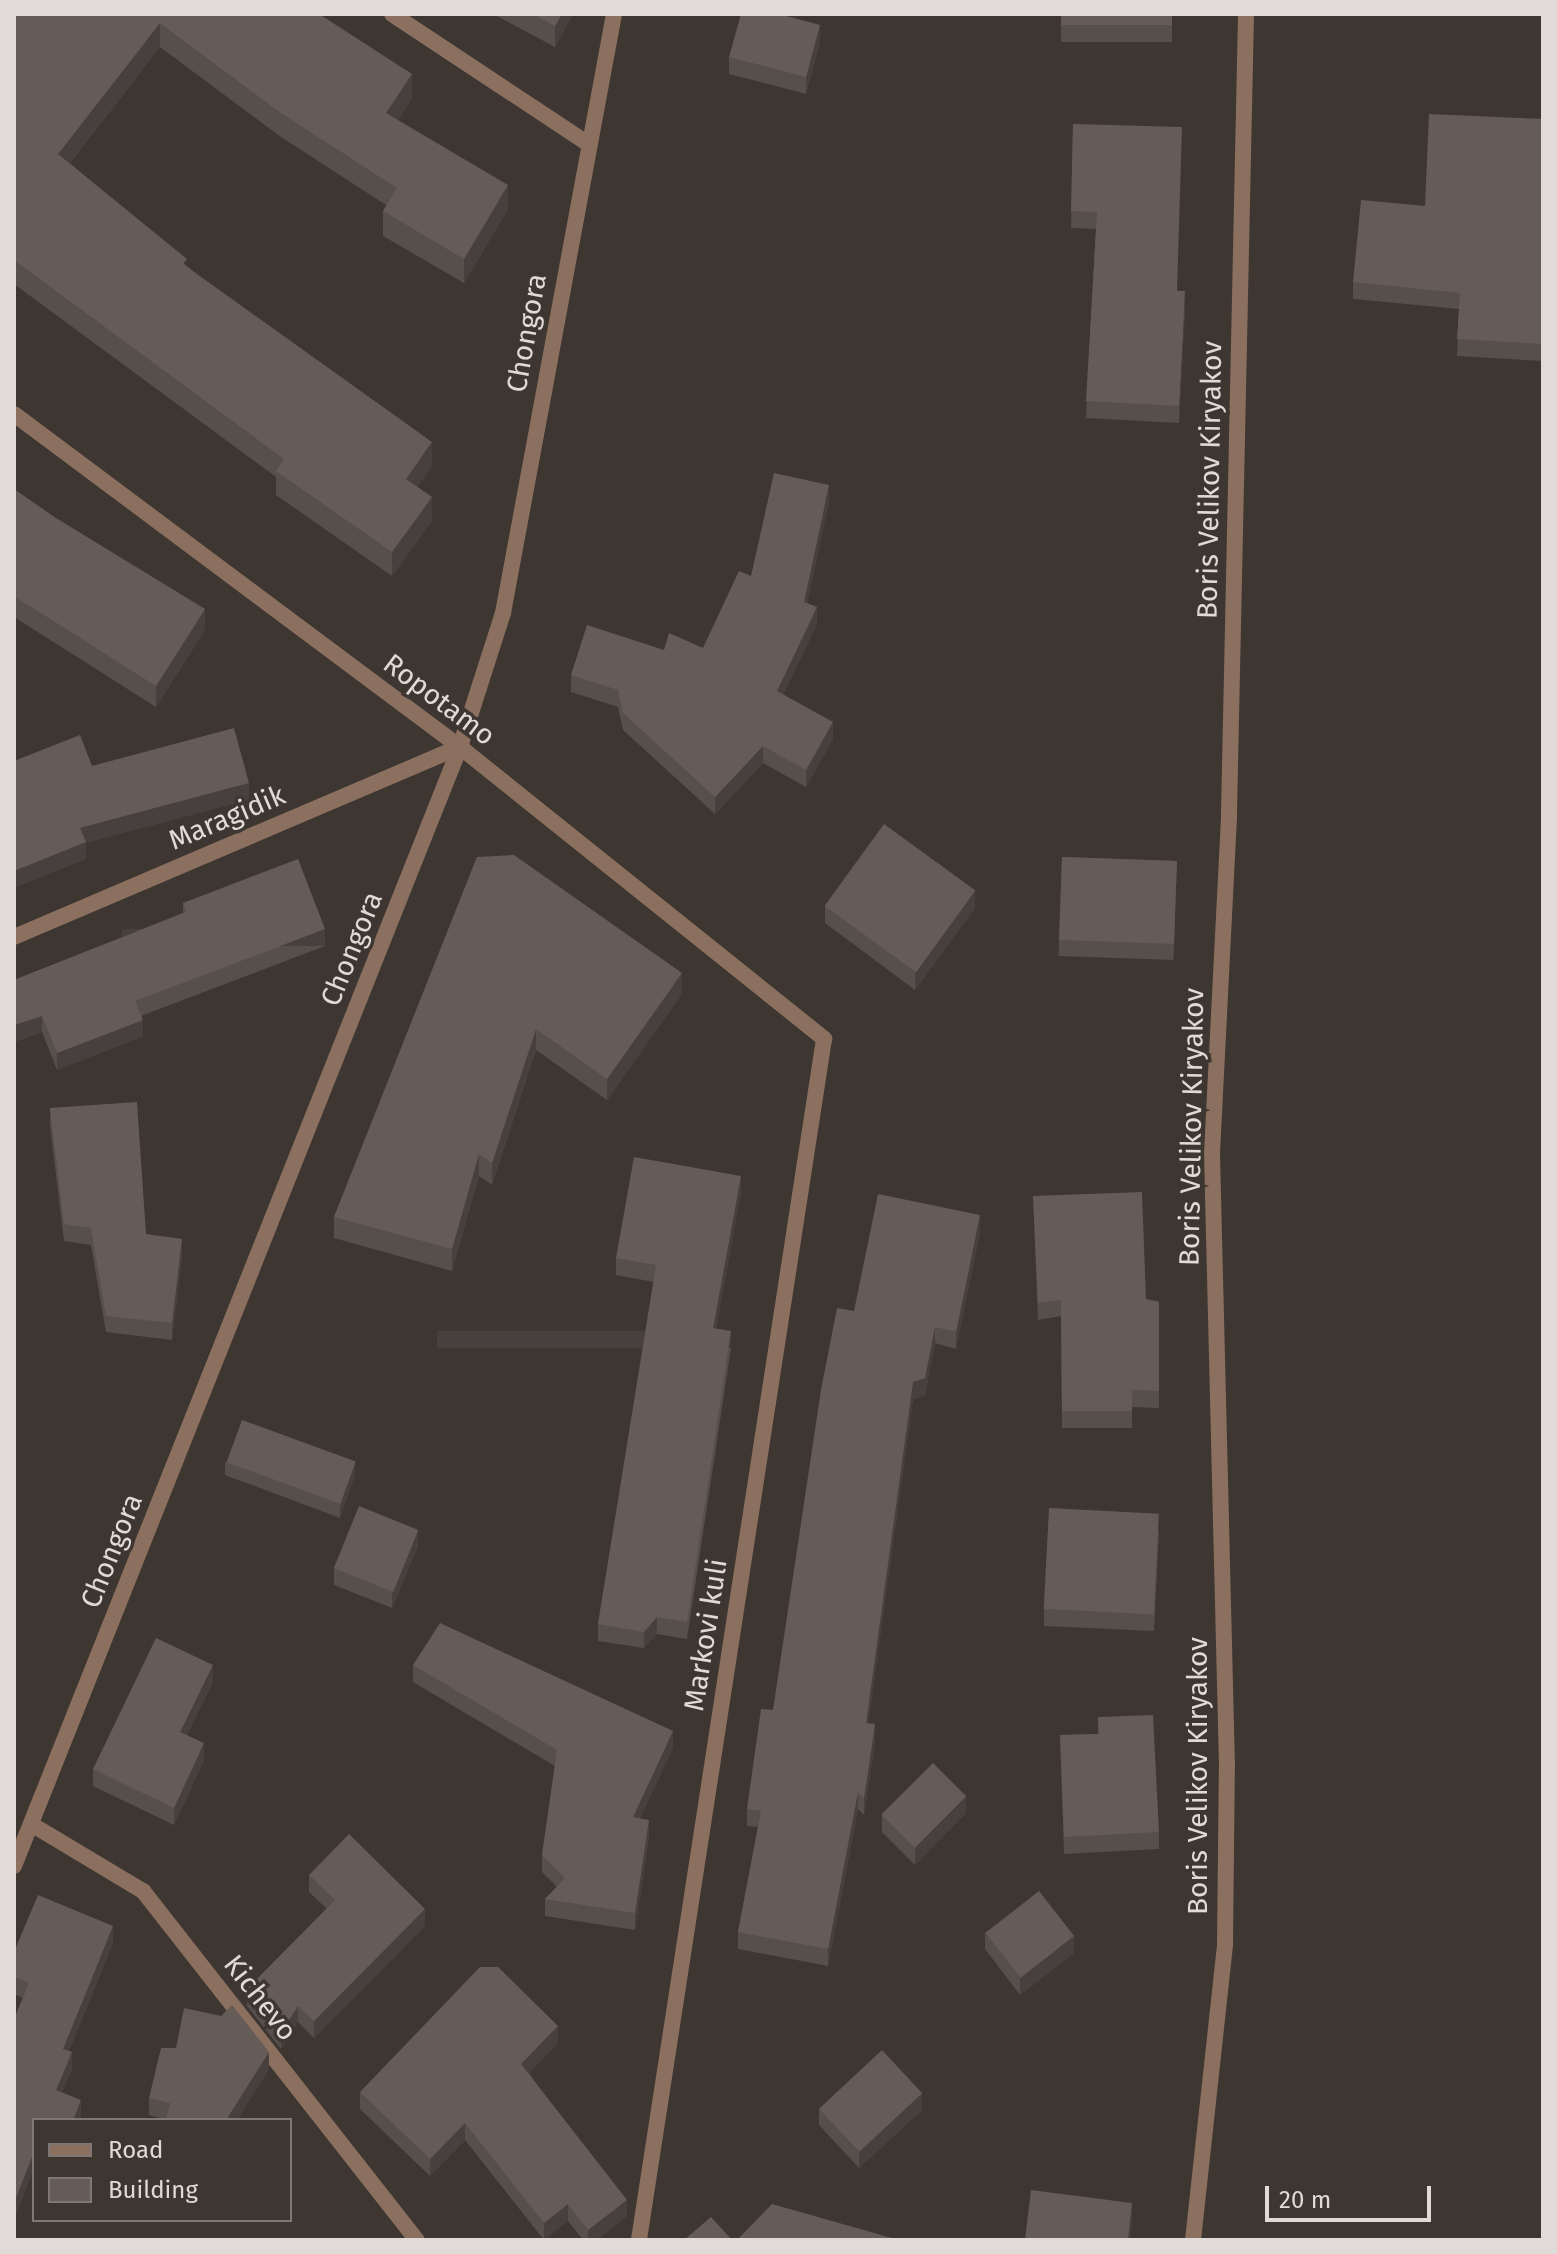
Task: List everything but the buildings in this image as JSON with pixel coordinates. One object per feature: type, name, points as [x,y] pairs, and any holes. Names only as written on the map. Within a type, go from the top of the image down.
[{"type":"street","points":[[392,14],[587,143]]},
{"type":"street","name":"Chongora","points":[[14,1866],[460,747],[503,613],[587,143],[614,14]]},
{"type":"street","name":"Boris Velikov Kiryakov","points":[[1193,2240],[1225,1944],[1227,1767],[1212,1153],[1229,813],[1246,14]]},
{"type":"street","name":"Ropotamo","points":[[14,414],[460,747],[824,1039]]},
{"type":"street","name":"Maragidik","points":[[14,937],[460,747]]},
{"type":"street","name":"Markovi kuli","points":[[639,2240],[824,1039]]},
{"type":"street","name":"Kichevo","points":[[31,1824],[143,1891],[417,2240]]}]
